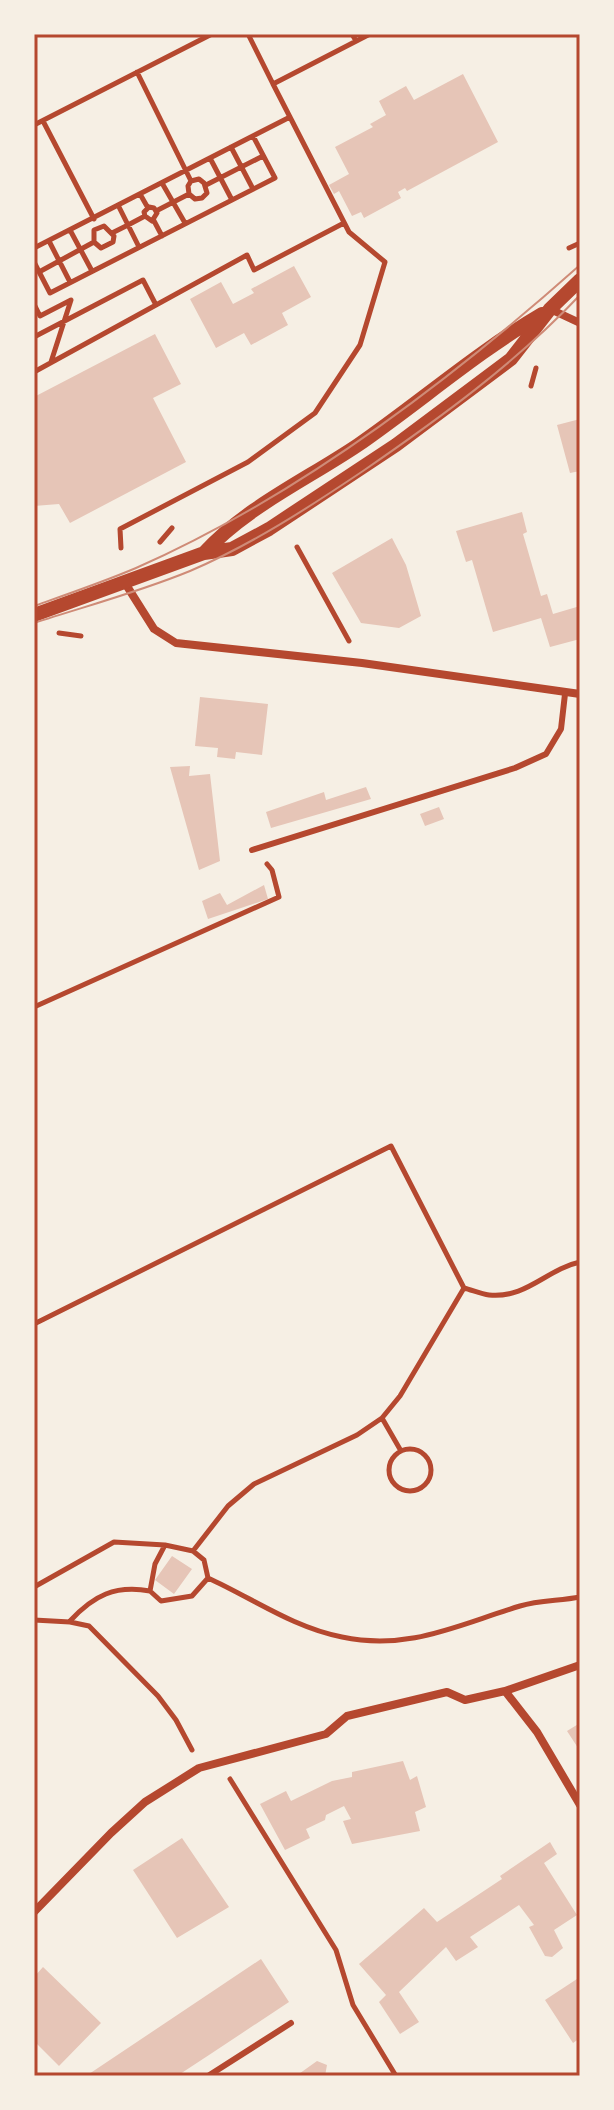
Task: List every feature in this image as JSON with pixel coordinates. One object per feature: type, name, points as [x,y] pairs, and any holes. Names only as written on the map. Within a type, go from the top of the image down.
[{"type":"street","points":[[34,615],[204,553],[232,549],[269,529],[396,445],[511,359],[550,309],[580,280]]},
{"type":"street","points":[[550,309],[580,323]]},
{"type":"street","points":[[204,553],[226,528],[358,444],[497,340],[550,309]]},
{"type":"street","points":[[125,583],[154,629],[176,643],[362,663],[580,694]]},
{"type":"street","points":[[34,1912],[145,1802],[199,1768],[326,1734],[347,1716],[447,1692],[465,1700],[505,1691],[580,1665]]},
{"type":"street","points":[[505,1691],[537,1732],[580,1805]]},
{"type":"lane","points":[[252,850],[515,768],[546,754],[561,729],[565,694]]},
{"type":"lane","points":[[208,2076],[218,2073],[291,2023]]},
{"type":"path","points":[[34,125],[212,34]]},
{"type":"path","points":[[121,548],[120,529],[248,462],[315,413],[360,345],[385,262],[349,232],[248,34]]},
{"type":"path","points":[[352,34],[356,41]]},
{"type":"path","points":[[273,84],[370,34]]},
{"type":"path","points":[[137,72],[191,181]]},
{"type":"path","points":[[34,248],[290,117]]},
{"type":"path","points":[[43,121],[98,227]]},
{"type":"path","points":[[34,262],[50,293],[275,178],[253,136]]},
{"type":"path","points":[[231,147],[254,189]]},
{"type":"path","points":[[206,185],[263,156]]},
{"type":"path","points":[[210,158],[232,200]]},
{"type":"path","points":[[199,179],[206,185],[207,193],[201,199],[192,198],[189,194],[191,181],[199,179]]},
{"type":"path","points":[[162,183],[185,224]]},
{"type":"path","points":[[140,194],[148,208],[156,211]]},
{"type":"path","points":[[162,236],[153,219],[156,211],[189,194]]},
{"type":"path","points":[[201,199],[208,212]]},
{"type":"path","points":[[118,205],[139,247]]},
{"type":"path","points":[[148,208],[145,216],[148,220],[153,219]]},
{"type":"path","points":[[112,233],[145,216]]},
{"type":"path","points":[[35,368],[247,255],[254,270],[344,223]]},
{"type":"path","points":[[104,226],[112,233],[113,242],[108,247],[101,248],[94,242],[94,230],[98,227],[104,226]]},
{"type":"path","points":[[70,230],[92,271]]},
{"type":"path","points":[[49,241],[70,282]]},
{"type":"path","points":[[39,272],[94,242]]},
{"type":"path","points":[[569,248],[580,243]]},
{"type":"path","points":[[108,247],[115,259]]},
{"type":"path","points":[[34,337],[143,280],[156,305]]},
{"type":"path","points":[[34,304],[40,316],[71,300],[51,362]]},
{"type":"path","points":[[297,547],[352,646]]},
{"type":"path","points":[[34,1007],[279,897],[272,870],[252,850]]},
{"type":"path","points":[[34,1324],[391,1146],[464,1288],[489,1295],[517,1294],[549,1274],[580,1262]]},
{"type":"path","points":[[193,1551],[228,1506],[254,1484],[357,1435],[382,1418],[400,1396],[464,1288]]},
{"type":"path","points":[[382,1418],[401,1451]]},
{"type":"path","points":[[417,1450],[429,1461],[430,1476],[421,1488],[407,1491],[392,1482],[389,1465],[401,1451],[417,1450]]},
{"type":"path","points":[[34,1587],[114,1542],[165,1545],[193,1551],[204,1560],[208,1578]]},
{"type":"path","points":[[150,1591],[155,1564],[165,1545]]},
{"type":"path","points":[[70,1622],[81,1609],[111,1592],[128,1587],[150,1591],[161,1601],[179,1600],[192,1596],[208,1578]]},
{"type":"path","points":[[208,1578],[269,1611],[308,1626],[341,1637],[373,1640],[411,1640],[523,1604],[580,1597]]},
{"type":"path","points":[[34,1620],[89,1626],[158,1696],[176,1720],[192,1750]]},
{"type":"path","points":[[230,1779],[336,1950],[353,2005],[396,2076]]},
{"type":"building","points":[[463,74],[498,142],[407,191],[405,188],[398,192],[401,198],[364,218],[361,212],[352,216],[339,191],[334,194],[329,185],[349,174],[335,147],[373,127],[370,124],[386,115],[379,101],[406,86],[414,100]]},
{"type":"building","points":[[294,266],[311,297],[282,313],[288,325],[251,345],[244,333],[216,348],[190,299],[221,282],[233,304],[254,293],[251,289]]},
{"type":"building","points":[[155,334],[181,384],[153,398],[186,462],[70,523],[59,504],[34,506],[34,397]]},
{"type":"building","points":[[580,419],[580,471],[570,473],[557,425]]},
{"type":"building","points":[[522,512],[527,532],[523,534],[541,596],[547,594],[553,614],[580,606],[580,639],[550,647],[541,618],[493,632],[472,560],[466,562],[456,531]]},
{"type":"building","points":[[392,538],[406,565],[421,616],[399,628],[361,623],[332,573]]},
{"type":"building","points":[[200,697],[268,704],[262,755],[236,752],[235,759],[217,757],[218,748],[195,746]]},
{"type":"building","points":[[190,766],[189,776],[210,774],[220,861],[199,870],[170,767]]},
{"type":"building","points":[[366,787],[371,799],[271,828],[266,812],[324,792],[326,800]]},
{"type":"building","points":[[439,807],[444,819],[425,826],[420,814]]},
{"type":"building","points":[[264,885],[268,899],[208,919],[202,901],[220,893],[227,905]]},
{"type":"building","points":[[172,1556],[192,1569],[174,1594],[155,1580]]},
{"type":"building","points":[[580,1723],[580,1751],[567,1731]]},
{"type":"building","points":[[403,1761],[410,1780],[417,1776],[426,1807],[415,1812],[420,1831],[352,1844],[343,1821],[351,1819],[344,1806],[306,1829],[310,1838],[285,1850],[260,1804],[286,1791],[291,1801],[332,1781],[352,1777],[352,1772]]},
{"type":"building","points":[[182,1838],[229,1907],[177,1938],[133,1870]]},
{"type":"building","points":[[550,1842],[557,1854],[544,1863],[577,1915],[554,1930],[563,1948],[552,1957],[545,1956],[529,1927],[534,1925],[519,1905],[470,1937],[478,1947],[456,1961],[446,1947],[399,1992],[419,2022],[400,2034],[379,2002],[386,1995],[359,1964],[424,1908],[437,1922],[502,1879],[500,1876]]},
{"type":"building","points":[[261,1959],[289,2002],[177,2076],[86,2076]]},
{"type":"building","points":[[43,1967],[101,2023],[59,2066],[34,2041],[34,1977]]},
{"type":"building","points":[[580,1977],[580,2038],[573,2043],[545,2000]]},
{"type":"building","points":[[317,2061],[327,2065],[325,2076],[296,2076]]},
{"type":"tram line","points":[[34,606],[124,573],[195,540],[312,472],[425,393],[580,265]]},
{"type":"tram line","points":[[34,623],[190,571],[279,525],[449,410],[504,367],[580,295]]}]
